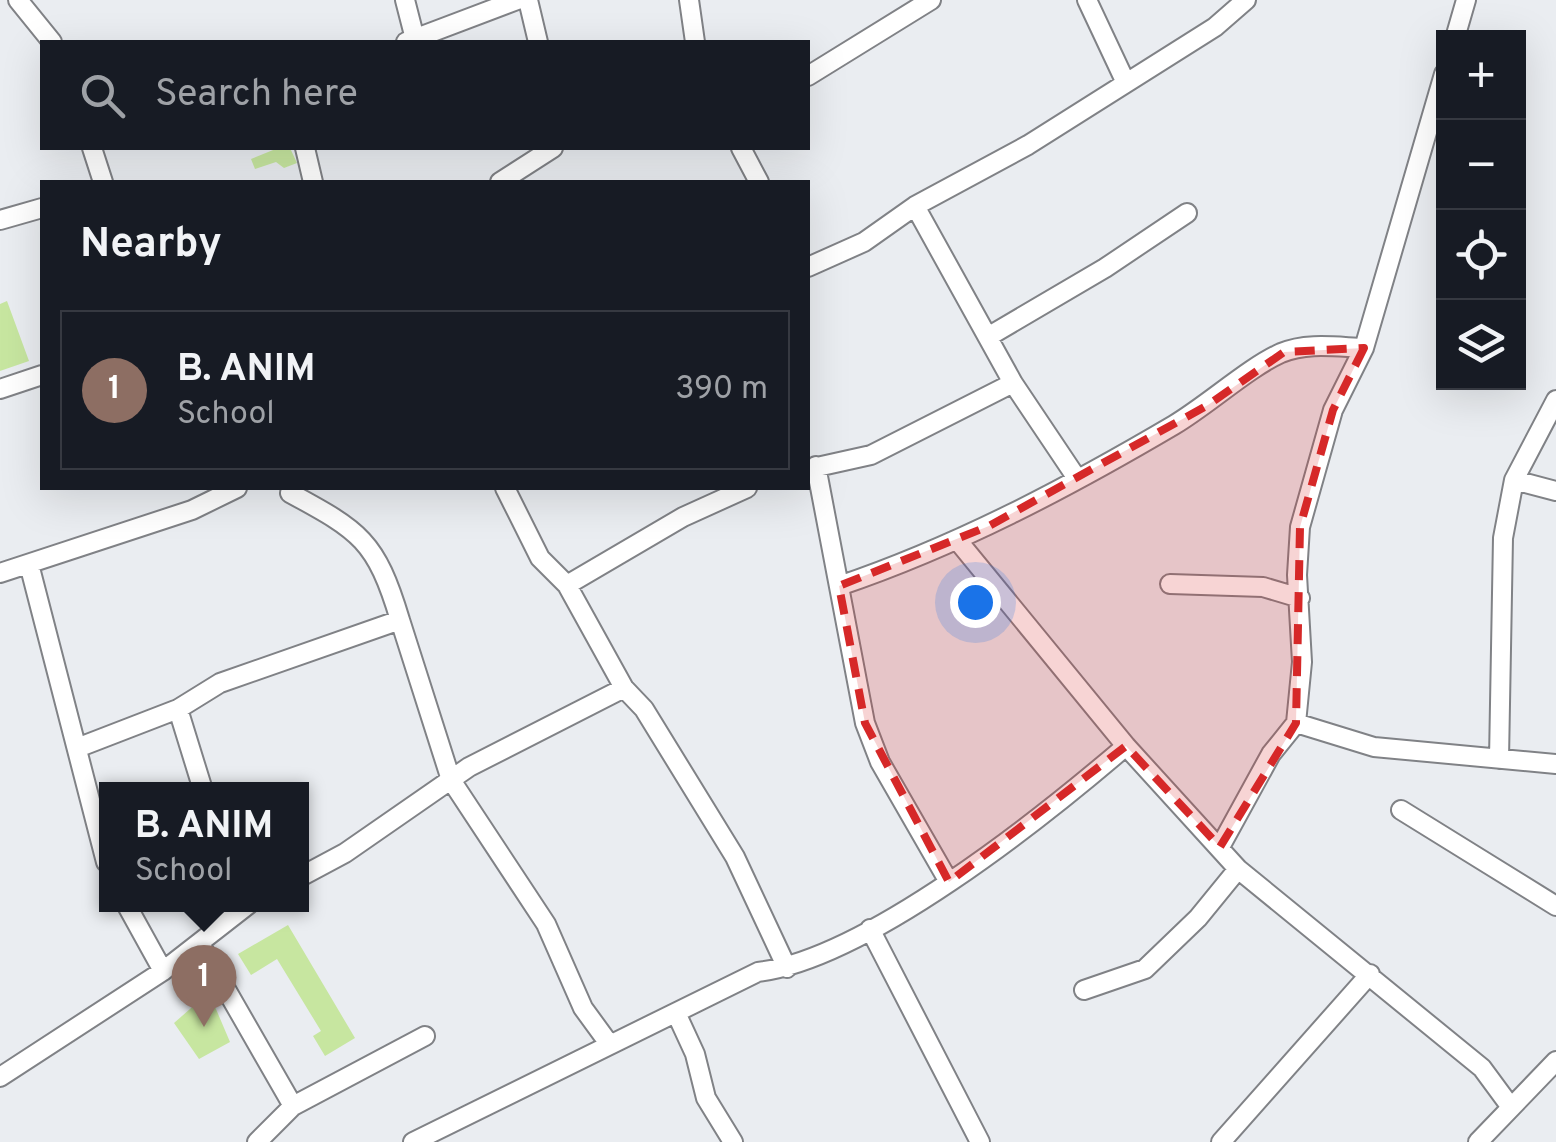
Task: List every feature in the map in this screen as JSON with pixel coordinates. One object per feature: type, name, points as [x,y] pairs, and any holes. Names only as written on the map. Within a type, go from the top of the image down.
[{"type":"street","points":[[18,0],[50,40]]},
{"type":"street","points":[[405,0],[411,40]]},
{"type":"street","points":[[414,40],[517,0]]},
{"type":"street","points":[[528,0],[538,40]]},
{"type":"street","points":[[689,0],[694,40]]},
{"type":"street","points":[[810,75],[930,0]]},
{"type":"street","points":[[1087,0],[1126,84]]},
{"type":"street","points":[[810,266],[864,242],[915,206],[988,168],[1126,84],[1215,27],[1246,0]]},
{"type":"street","points":[[1457,30],[1466,0]]},
{"type":"street","points":[[1220,847],[1254,782],[1296,724],[1302,678],[1300,528],[1333,410],[1364,348],[1436,101]]},
{"type":"street","points":[[93,150],[102,180]]},
{"type":"street","points":[[305,150],[312,180]]},
{"type":"street","points":[[503,180],[550,150]]},
{"type":"street","points":[[743,150],[758,180]]},
{"type":"street","points":[[915,206],[1014,383],[1076,477]]},
{"type":"street","points":[[0,220],[40,209]]},
{"type":"street","points":[[990,335],[1105,268],[1187,212]]},
{"type":"street","points":[[840,586],[958,541],[1208,405],[1284,352],[1308,346],[1364,348]]},
{"type":"street","points":[[0,390],[40,375]]},
{"type":"street","points":[[949,882],[880,762],[870,736],[851,663],[840,586],[812,468],[871,454],[1014,383]]},
{"type":"street","points":[[1499,759],[1503,538],[1514,480],[1556,400]]},
{"type":"street","points":[[1514,480],[1556,491]]},
{"type":"street","points":[[0,573],[192,510],[234,490]]},
{"type":"street","points":[[506,490],[540,558],[567,585],[624,688],[644,709],[734,857],[787,968]]},
{"type":"street","points":[[567,585],[683,518],[743,490]]},
{"type":"street","points":[[290,493],[352,526],[370,548],[400,620],[452,780],[546,924],[583,1008],[610,1045]]},
{"type":"street","points":[[958,541],[1126,746],[1238,869],[1482,1068],[1510,1106]]},
{"type":"street","points":[[29,564],[99,834]]},
{"type":"street","points":[[1170,584],[1263,587],[1300,598]]},
{"type":"street","points":[[77,748],[178,709],[220,682],[400,620]]},
{"type":"street","points":[[309,872],[518,740],[624,688]]},
{"type":"street","points":[[178,709],[201,782]]},
{"type":"street","points":[[1296,724],[1374,747],[1556,764]]},
{"type":"street","points":[[414,1142],[758,972],[787,968],[870,929],[949,882],[1068,796],[1126,746]]},
{"type":"street","points":[[1401,810],[1556,906]]},
{"type":"street","points":[[1084,990],[1144,969],[1198,918],[1238,869]]},
{"type":"street","points":[[130,912],[163,971]]},
{"type":"street","points":[[0,1077],[163,971],[239,912]]},
{"type":"street","points":[[870,929],[980,1142]]},
{"type":"street","points":[[200,944],[293,1106]]},
{"type":"street","points":[[1221,1142],[1370,974]]},
{"type":"street","points":[[677,1015],[695,1054],[706,1098],[733,1142]]},
{"type":"street","points":[[269,1139],[293,1106],[425,1036]]},
{"type":"street","points":[[1478,1142],[1556,1061]]},
{"type":"highlighted area","points":[[1364,348],[1333,410],[1300,527],[1296,723],[1220,847],[1126,746],[949,882],[865,723],[839,586],[989,526],[1208,405],[1284,352]]},
{"type":"building","points":[[273,150],[291,150],[297,163],[284,168],[276,162],[255,169],[251,159]]},
{"type":"building","points":[[7,301],[29,361],[0,371],[0,304]]},
{"type":"building","points":[[288,925],[355,1038],[325,1056],[313,1036],[321,1031],[277,959],[251,975],[238,954]]},
{"type":"building","points":[[198,1002],[213,1002],[230,1042],[199,1059],[174,1023]]},
{"type":"place","name":"B. ANIM","points":[[204,1027]]}]
